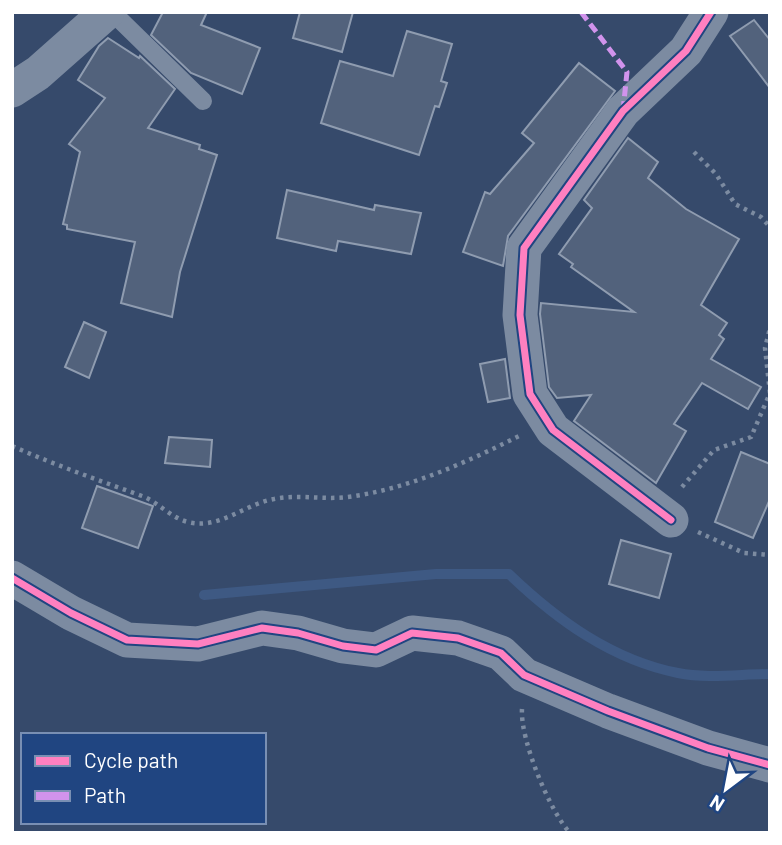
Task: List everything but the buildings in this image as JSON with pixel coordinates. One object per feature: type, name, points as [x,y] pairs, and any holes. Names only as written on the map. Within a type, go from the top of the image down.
[{"type":"street","points":[[12,90],[38,73],[109,12]]},
{"type":"street","points":[[671,520],[553,430],[530,394],[520,315],[524,248],[623,111],[686,51],[711,12]]},
{"type":"street","points":[[12,578],[71,613],[127,640],[198,644],[262,628],[298,632],[343,646],[376,650],[412,633],[458,638],[501,653],[524,675],[696,743],[770,765]]},
{"type":"lane","points":[[109,12],[203,101]]},
{"type":"path","points":[[694,152],[716,174],[735,204],[761,217],[770,227]]},
{"type":"path","points":[[770,328],[765,348],[769,393],[751,437],[714,450],[684,481],[671,520],[744,553],[770,555]]},
{"type":"path","points":[[12,446],[58,467],[143,496],[186,522],[210,523],[271,499],[290,497],[318,500],[397,487],[474,458],[548,422]]},
{"type":"path","points":[[524,675],[521,724],[559,821],[570,833]]},
{"type":"waterway","points":[[204,595],[436,574],[509,574],[566,622],[630,659],[689,675],[770,674]]},
{"type":"marked path","points":[[581,12],[627,72],[623,111]]},
{"type":"cycle path","points":[[671,520],[553,430],[530,394],[520,315],[524,248],[623,111],[686,51],[711,12]]},
{"type":"cycle path","points":[[12,578],[71,613],[127,640],[198,644],[262,628],[298,633],[343,646],[376,650],[412,633],[458,638],[501,653],[524,675],[608,711],[708,748],[770,765]]}]
